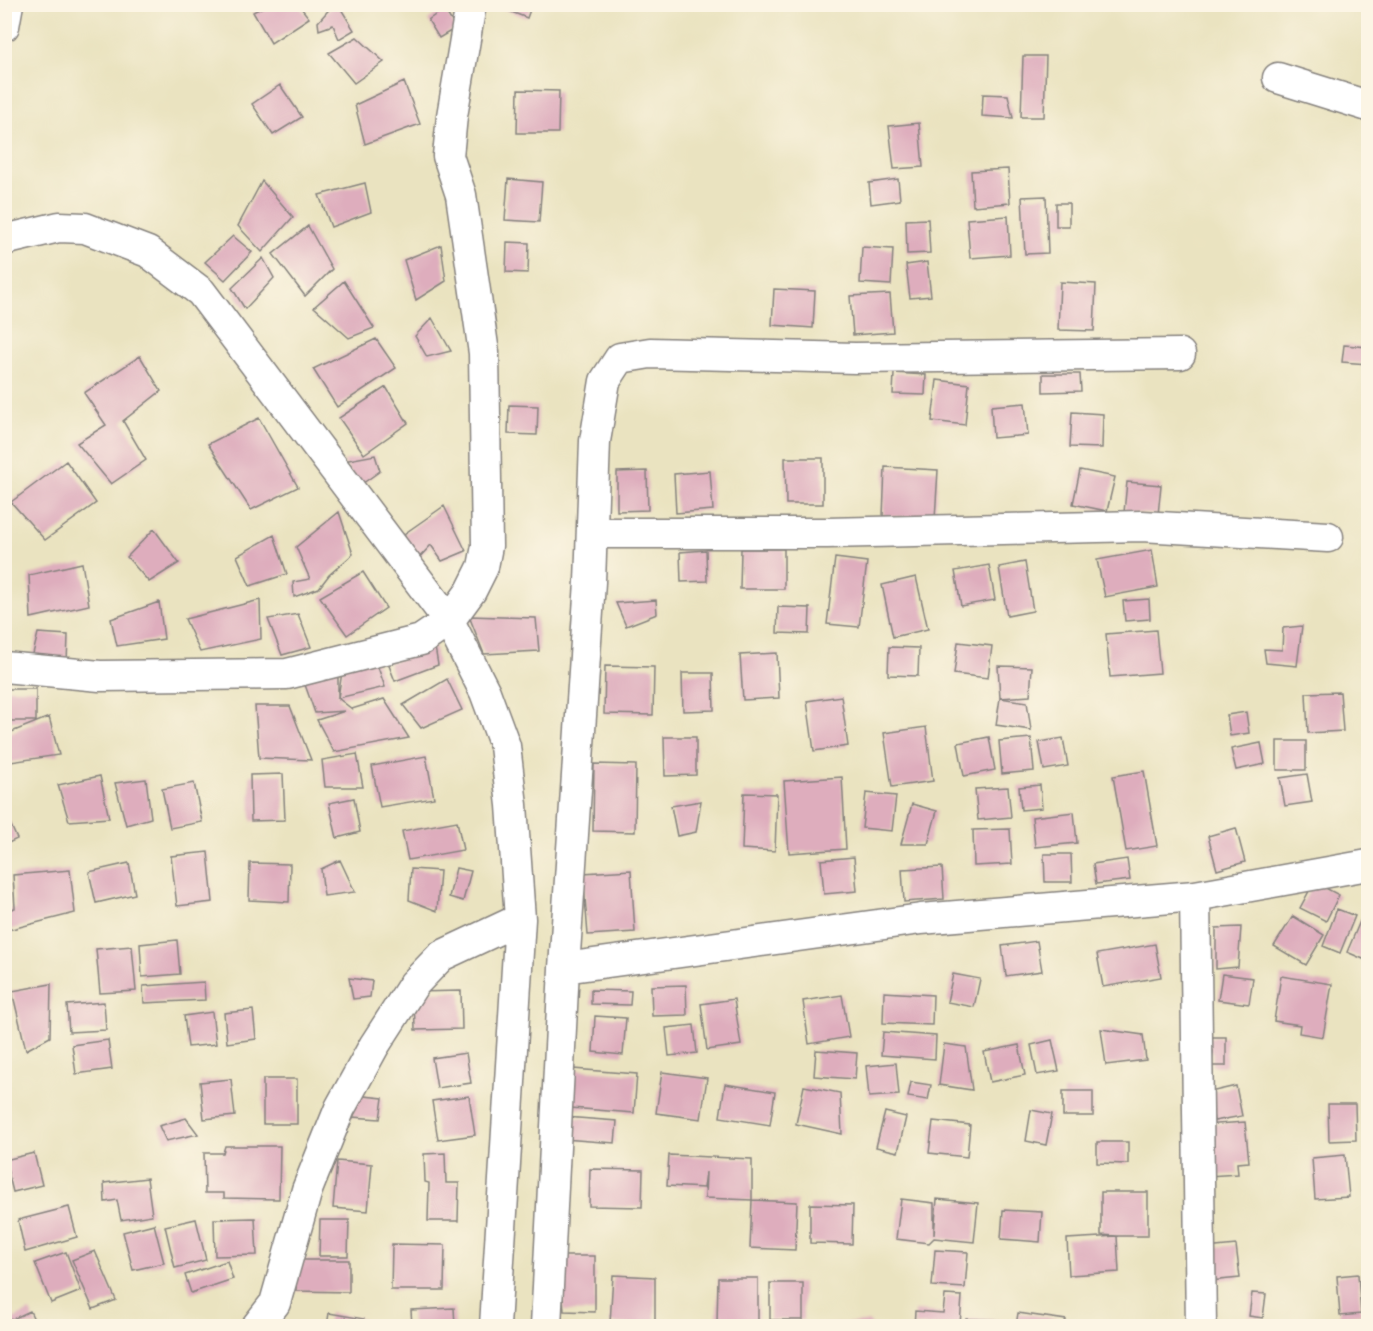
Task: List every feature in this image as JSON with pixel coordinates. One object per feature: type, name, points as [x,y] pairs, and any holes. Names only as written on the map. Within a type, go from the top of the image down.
[{"type":"street","points":[[4,26],[8,4]]},
{"type":"street","points":[[4,667],[100,676],[287,674],[421,640],[449,621],[471,591],[483,567],[487,546],[484,353],[461,195],[448,156],[452,116],[471,4]]},
{"type":"street","points":[[1278,78],[1368,106]]},
{"type":"street","points":[[4,240],[59,227],[85,228],[148,252],[201,292],[449,621],[485,692],[505,746],[512,805],[520,919],[495,1326]]},
{"type":"street","points":[[546,1326],[564,968],[593,533],[595,441],[604,381],[620,358],[650,353],[855,357],[1180,354]]},
{"type":"street","points":[[593,533],[827,533],[1142,526],[1328,537]]},
{"type":"street","points":[[564,968],[921,918],[1195,896],[1368,865]]},
{"type":"street","points":[[1195,896],[1201,1326]]},
{"type":"street","points":[[257,1326],[274,1303],[307,1190],[340,1108],[374,1046],[414,984],[441,956],[520,919]]},
{"type":"building","points":[[269,4],[298,4],[309,18],[271,43],[253,12]]},
{"type":"building","points":[[334,4],[338,4],[354,30],[339,39],[333,25],[319,30],[318,22]]},
{"type":"building","points":[[503,4],[532,4],[527,18],[501,8]]},
{"type":"building","points":[[444,9],[456,28],[439,38],[428,20]]},
{"type":"building","points":[[357,37],[384,62],[354,83],[329,53]]},
{"type":"building","points":[[1023,56],[1046,56],[1044,117],[1021,117]]},
{"type":"building","points":[[404,82],[420,124],[365,144],[355,105]]},
{"type":"building","points":[[280,85],[302,117],[273,135],[252,104]]},
{"type":"building","points":[[518,90],[559,91],[558,133],[517,133]]},
{"type":"building","points":[[983,94],[1008,95],[1013,118],[982,116]]},
{"type":"building","points":[[919,123],[923,167],[894,169],[889,126]]},
{"type":"building","points":[[1008,169],[1010,203],[973,206],[971,171]]},
{"type":"building","points":[[508,179],[542,182],[539,222],[505,220]]},
{"type":"building","points":[[898,179],[900,200],[871,204],[869,183]]},
{"type":"building","points":[[262,181],[293,217],[262,252],[238,226]]},
{"type":"building","points":[[365,183],[371,212],[331,227],[319,195]]},
{"type":"building","points":[[1046,196],[1048,253],[1025,254],[1022,197]]},
{"type":"building","points":[[1056,203],[1069,203],[1069,226],[1056,226]]},
{"type":"building","points":[[1008,216],[1010,255],[970,258],[967,219]]},
{"type":"building","points":[[928,219],[930,253],[907,254],[906,220]]},
{"type":"building","points":[[308,226],[332,269],[305,296],[273,254]]},
{"type":"building","points":[[233,236],[252,252],[225,280],[205,262]]},
{"type":"building","points":[[507,242],[529,243],[528,273],[506,272]]},
{"type":"building","points":[[441,245],[446,281],[416,300],[404,260]]},
{"type":"building","points":[[862,247],[893,249],[891,285],[860,283]]},
{"type":"building","points":[[263,258],[274,278],[245,309],[232,288]]},
{"type":"building","points":[[927,262],[931,296],[910,298],[906,265]]},
{"type":"building","points":[[344,281],[374,328],[349,338],[314,307]]},
{"type":"building","points":[[1060,282],[1096,284],[1094,331],[1058,330]]},
{"type":"building","points":[[774,289],[815,291],[813,328],[772,325]]},
{"type":"building","points":[[890,294],[893,332],[853,335],[850,296]]},
{"type":"building","points":[[432,318],[451,351],[427,357],[415,336]]},
{"type":"building","points":[[376,339],[396,368],[337,407],[313,369]]},
{"type":"building","points":[[1344,345],[1368,347],[1368,364],[1342,362]]},
{"type":"building","points":[[140,356],[161,391],[123,421],[146,460],[111,484],[77,443],[106,425],[84,393]]},
{"type":"building","points":[[894,373],[926,375],[925,395],[893,394]]},
{"type":"building","points":[[1043,374],[1080,374],[1081,391],[1043,392]]},
{"type":"building","points":[[937,380],[969,384],[965,425],[932,421]]},
{"type":"building","points":[[386,387],[408,423],[364,454],[339,418]]},
{"type":"building","points":[[1025,403],[1028,435],[993,438],[991,406]]},
{"type":"building","points":[[509,405],[538,406],[537,435],[508,434]]},
{"type":"building","points":[[1072,412],[1103,414],[1102,448],[1070,447]]},
{"type":"building","points":[[259,418],[298,487],[251,510],[208,444]]},
{"type":"building","points":[[375,455],[380,471],[359,486],[343,461]]},
{"type":"building","points":[[785,458],[823,458],[823,504],[786,504]]},
{"type":"building","points":[[66,461],[96,503],[45,540],[11,502]]},
{"type":"building","points":[[885,467],[938,470],[935,519],[883,516]]},
{"type":"building","points":[[1080,470],[1115,477],[1107,511],[1073,504]]},
{"type":"building","points":[[647,471],[648,510],[617,511],[617,472]]},
{"type":"building","points":[[710,471],[713,510],[676,513],[674,474]]},
{"type":"building","points":[[1127,482],[1161,485],[1158,515],[1124,512]]},
{"type":"building","points":[[444,506],[466,551],[442,561],[431,545],[415,562],[404,534]]},
{"type":"building","points":[[339,512],[353,554],[329,575],[319,588],[294,597],[293,582],[310,579],[296,547]]},
{"type":"building","points":[[154,529],[179,563],[149,582],[127,557]]},
{"type":"building","points":[[274,535],[287,574],[250,586],[237,556]]},
{"type":"building","points":[[741,549],[784,549],[784,589],[740,589]]},
{"type":"building","points":[[706,550],[707,581],[681,582],[680,552]]},
{"type":"building","points":[[1152,550],[1158,587],[1105,597],[1097,560]]},
{"type":"building","points":[[835,558],[867,562],[859,627],[827,624]]},
{"type":"building","points":[[1025,562],[1033,611],[1007,616],[999,567]]},
{"type":"building","points":[[82,563],[89,605],[31,618],[29,575]]},
{"type":"building","points":[[989,565],[995,600],[961,606],[955,571]]},
{"type":"building","points":[[363,572],[386,608],[347,635],[320,597]]},
{"type":"building","points":[[916,577],[928,629],[893,637],[882,585]]},
{"type":"building","points":[[1149,599],[1150,619],[1125,621],[1123,601]]},
{"type":"building","points":[[260,600],[261,639],[200,652],[185,619]]},
{"type":"building","points":[[656,600],[657,614],[626,626],[616,603]]},
{"type":"building","points":[[159,602],[164,639],[117,646],[111,619]]},
{"type":"building","points":[[778,607],[810,608],[809,634],[777,633]]},
{"type":"building","points":[[298,614],[311,647],[282,655],[268,619]]},
{"type":"building","points":[[469,616],[536,618],[539,651],[484,654]]},
{"type":"building","points":[[1302,626],[1297,666],[1266,663],[1264,649],[1282,650],[1283,628]]},
{"type":"building","points":[[1156,630],[1160,673],[1110,677],[1106,634]]},
{"type":"building","points":[[38,633],[68,635],[67,663],[31,662]]},
{"type":"building","points":[[958,642],[992,646],[988,678],[954,674]]},
{"type":"building","points":[[435,647],[438,665],[395,681],[388,663]]},
{"type":"building","points":[[889,647],[919,648],[918,676],[888,675]]},
{"type":"building","points":[[777,653],[779,698],[743,700],[740,655]]},
{"type":"building","points":[[344,659],[375,659],[385,687],[338,698]]},
{"type":"building","points":[[605,666],[654,667],[653,715],[604,714]]},
{"type":"building","points":[[998,666],[1032,667],[1030,696],[1000,698]]},
{"type":"building","points":[[338,668],[338,698],[352,709],[384,699],[409,738],[334,752],[317,720],[345,711],[315,713],[303,679]]},
{"type":"building","points":[[682,673],[713,673],[714,710],[683,711]]},
{"type":"building","points":[[447,679],[462,710],[421,728],[403,705]]},
{"type":"building","points":[[4,689],[36,689],[36,721],[4,721]]},
{"type":"building","points":[[1340,692],[1343,731],[1308,733],[1306,693]]},
{"type":"building","points":[[841,696],[848,746],[814,751],[807,701]]},
{"type":"building","points":[[1000,698],[1027,702],[1031,730],[996,725]]},
{"type":"building","points":[[255,706],[290,706],[311,760],[259,758]]},
{"type":"building","points":[[1246,712],[1249,733],[1230,736],[1227,715]]},
{"type":"building","points":[[49,717],[59,755],[4,763],[4,735]]},
{"type":"building","points":[[926,727],[933,781],[892,787],[884,733]]},
{"type":"building","points":[[664,737],[696,737],[696,775],[665,776]]},
{"type":"building","points":[[989,737],[995,770],[964,776],[958,743]]},
{"type":"building","points":[[1031,738],[1034,771],[1002,774],[999,741]]},
{"type":"building","points":[[1063,738],[1068,766],[1044,770],[1039,742]]},
{"type":"building","points":[[1277,741],[1306,741],[1306,770],[1277,770]]},
{"type":"building","points":[[1261,743],[1265,764],[1236,770],[1231,749]]},
{"type":"building","points":[[357,754],[363,787],[325,787],[322,760]]},
{"type":"building","points":[[426,756],[434,798],[380,807],[372,766]]},
{"type":"building","points":[[594,764],[636,765],[635,832],[593,831]]},
{"type":"building","points":[[1144,771],[1157,846],[1126,851],[1113,776]]},
{"type":"building","points":[[283,774],[285,820],[251,821],[250,775]]},
{"type":"building","points":[[1307,774],[1312,802],[1285,806],[1280,778]]},
{"type":"building","points":[[100,776],[109,818],[69,821],[58,785]]},
{"type":"building","points":[[842,777],[846,849],[789,853],[784,781]]},
{"type":"building","points":[[146,779],[151,818],[126,825],[115,783]]},
{"type":"building","points":[[194,783],[202,822],[170,828],[162,789]]},
{"type":"building","points":[[1040,785],[1042,808],[1021,810],[1019,787]]},
{"type":"building","points":[[1008,787],[1011,817],[978,820],[975,789]]},
{"type":"building","points":[[744,793],[777,794],[775,851],[742,849]]},
{"type":"building","points":[[866,793],[896,796],[892,831],[862,828]]},
{"type":"building","points":[[354,798],[360,832],[337,838],[329,803]]},
{"type":"building","points":[[701,801],[696,832],[677,836],[671,806]]},
{"type":"building","points":[[912,804],[937,811],[928,844],[901,844]]},
{"type":"building","points":[[4,810],[17,839],[4,845]]},
{"type":"building","points":[[1074,812],[1077,843],[1035,847],[1032,817]]},
{"type":"building","points":[[457,821],[463,850],[408,860],[402,831]]},
{"type":"building","points":[[1236,828],[1245,862],[1217,870],[1208,836]]},
{"type":"building","points":[[1010,829],[1012,864],[974,866],[973,830]]},
{"type":"building","points":[[208,852],[213,902],[177,906],[171,856]]},
{"type":"building","points":[[1044,854],[1071,854],[1072,882],[1045,882]]},
{"type":"building","points":[[854,857],[857,891],[824,894],[821,860]]},
{"type":"building","points":[[1127,859],[1130,880],[1096,884],[1093,864]]},
{"type":"building","points":[[340,860],[355,892],[324,896],[321,869]]},
{"type":"building","points":[[129,863],[135,894],[96,903],[89,872]]},
{"type":"building","points":[[250,863],[290,864],[289,902],[249,900]]},
{"type":"building","points":[[942,867],[944,899],[904,902],[902,869]]},
{"type":"building","points":[[456,868],[471,871],[463,901],[449,897]]},
{"type":"building","points":[[411,869],[440,871],[437,911],[409,900]]},
{"type":"building","points":[[70,870],[75,913],[4,931],[4,911],[15,908],[13,875]]},
{"type":"building","points":[[631,870],[635,932],[588,935],[583,873]]},
{"type":"building","points":[[1314,882],[1339,895],[1326,921],[1300,908]]},
{"type":"building","points":[[1337,909],[1355,916],[1340,953],[1323,946]]},
{"type":"building","points":[[1293,916],[1324,935],[1306,965],[1274,946]]},
{"type":"building","points":[[1361,919],[1368,922],[1368,961],[1347,952]]},
{"type":"building","points":[[1241,927],[1238,967],[1216,969],[1216,928]]},
{"type":"building","points":[[177,940],[180,974],[142,977],[140,944]]},
{"type":"building","points":[[1037,941],[1042,971],[1006,976],[1002,946]]},
{"type":"building","points":[[1155,944],[1161,977],[1103,987],[1097,954]]},
{"type":"building","points":[[132,946],[136,991],[100,993],[96,949]]},
{"type":"building","points":[[953,974],[980,979],[974,1007],[947,1002]]},
{"type":"building","points":[[1222,974],[1253,978],[1249,1004],[1218,1000]]},
{"type":"building","points":[[1281,976],[1332,984],[1323,1037],[1299,1033],[1300,1025],[1274,1021]]},
{"type":"building","points":[[349,978],[372,981],[370,997],[353,999]]},
{"type":"building","points":[[204,982],[205,1000],[144,1003],[143,986]]},
{"type":"building","points":[[51,984],[50,1037],[26,1050],[12,991]]},
{"type":"building","points":[[686,985],[687,1015],[652,1016],[651,986]]},
{"type":"building","points":[[591,990],[631,991],[630,1005],[591,1004]]},
{"type":"building","points":[[461,991],[462,1029],[415,1030],[414,992]]},
{"type":"building","points":[[884,992],[933,995],[932,1025],[883,1023]]},
{"type":"building","points":[[842,995],[849,1037],[809,1044],[803,1001]]},
{"type":"building","points":[[734,999],[741,1045],[707,1050],[701,1004]]},
{"type":"building","points":[[104,1002],[106,1030],[69,1032],[67,1005]]},
{"type":"building","points":[[253,1010],[256,1039],[227,1043],[224,1013]]},
{"type":"building","points":[[212,1012],[216,1044],[188,1047],[184,1016]]},
{"type":"building","points":[[595,1016],[626,1018],[623,1055],[593,1052]]},
{"type":"building","points":[[694,1025],[697,1053],[669,1056],[666,1028]]},
{"type":"building","points":[[1101,1029],[1143,1035],[1146,1060],[1106,1065]]},
{"type":"building","points":[[883,1032],[936,1036],[935,1059],[881,1055]]},
{"type":"building","points":[[1205,1037],[1226,1037],[1226,1066],[1212,1066],[1213,1051],[1205,1050]]},
{"type":"building","points":[[108,1040],[112,1069],[76,1074],[72,1045]]},
{"type":"building","points":[[1052,1040],[1059,1071],[1037,1075],[1031,1045]]},
{"type":"building","points":[[944,1044],[966,1047],[972,1090],[939,1085]]},
{"type":"building","points":[[1019,1045],[1025,1075],[990,1082],[984,1052]]},
{"type":"building","points":[[816,1050],[857,1053],[855,1079],[814,1076]]},
{"type":"building","points":[[466,1053],[471,1083],[437,1088],[432,1058]]},
{"type":"building","points":[[896,1063],[899,1095],[869,1097],[866,1066]]},
{"type":"building","points":[[573,1069],[637,1074],[634,1113],[571,1108]]},
{"type":"building","points":[[662,1072],[707,1078],[701,1119],[656,1113]]},
{"type":"building","points":[[231,1079],[235,1116],[204,1119],[200,1082]]},
{"type":"building","points":[[263,1079],[297,1079],[297,1124],[263,1124]]},
{"type":"building","points":[[911,1082],[931,1085],[928,1100],[908,1097]]},
{"type":"building","points":[[725,1084],[775,1092],[770,1125],[720,1117]]},
{"type":"building","points":[[804,1086],[840,1093],[842,1134],[796,1124]]},
{"type":"building","points":[[1236,1086],[1242,1116],[1214,1121],[1210,1092]]},
{"type":"building","points":[[1063,1091],[1093,1091],[1093,1116],[1063,1116]]},
{"type":"building","points":[[354,1095],[383,1098],[380,1119],[352,1117]]},
{"type":"building","points":[[469,1096],[475,1135],[438,1140],[432,1101]]},
{"type":"building","points":[[1328,1104],[1355,1104],[1356,1140],[1329,1141]]},
{"type":"building","points":[[1031,1110],[1052,1114],[1046,1145],[1026,1141]]},
{"type":"building","points":[[885,1112],[906,1117],[898,1152],[876,1147]]},
{"type":"building","points":[[565,1117],[617,1121],[615,1143],[564,1139]]},
{"type":"building","points":[[186,1118],[198,1134],[166,1141],[159,1126]]},
{"type":"building","points":[[933,1121],[970,1125],[967,1157],[929,1153]]},
{"type":"building","points":[[1245,1122],[1249,1162],[1237,1163],[1238,1174],[1208,1176],[1203,1125]]},
{"type":"building","points":[[1097,1142],[1128,1142],[1128,1164],[1097,1163]]},
{"type":"building","points":[[225,1146],[280,1146],[279,1199],[224,1198],[224,1193],[205,1193],[204,1153],[223,1153]]},
{"type":"building","points":[[34,1153],[42,1185],[13,1192],[5,1160]]},
{"type":"building","points":[[445,1153],[446,1183],[459,1183],[458,1221],[428,1221],[429,1183],[425,1182],[424,1154]]},
{"type":"building","points":[[669,1155],[752,1159],[752,1200],[705,1198],[706,1172],[704,1188],[667,1186]]},
{"type":"building","points":[[1345,1155],[1349,1197],[1315,1199],[1312,1158]]},
{"type":"building","points":[[337,1161],[372,1164],[368,1211],[333,1208]]},
{"type":"building","points":[[590,1169],[643,1170],[642,1207],[589,1206]]},
{"type":"building","points":[[147,1178],[152,1215],[121,1220],[117,1200],[105,1202],[104,1183]]},
{"type":"building","points":[[1101,1192],[1148,1192],[1148,1236],[1101,1235]]},
{"type":"building","points":[[901,1199],[934,1203],[934,1235],[937,1199],[978,1203],[974,1242],[934,1238],[929,1243],[896,1239]]},
{"type":"building","points":[[752,1200],[797,1202],[795,1250],[750,1248]]},
{"type":"building","points":[[810,1204],[853,1205],[852,1244],[810,1243]]},
{"type":"building","points":[[69,1207],[77,1237],[25,1252],[18,1220]]},
{"type":"building","points":[[1003,1210],[1042,1212],[1040,1242],[1001,1239]]},
{"type":"building","points":[[255,1218],[257,1255],[215,1256],[214,1219]]},
{"type":"building","points":[[196,1219],[206,1260],[175,1268],[165,1226]]},
{"type":"building","points":[[320,1220],[349,1220],[348,1256],[319,1256]]},
{"type":"building","points":[[154,1224],[164,1263],[133,1270],[123,1232]]},
{"type":"building","points":[[1117,1236],[1119,1272],[1069,1275],[1067,1239]]},
{"type":"building","points":[[392,1244],[445,1245],[444,1290],[391,1290]]},
{"type":"building","points":[[1236,1245],[1240,1278],[1209,1281],[1206,1248]]},
{"type":"building","points":[[935,1250],[968,1252],[965,1288],[932,1286]]},
{"type":"building","points":[[95,1251],[116,1300],[93,1309],[72,1260]]},
{"type":"building","points":[[66,1252],[81,1291],[51,1303],[35,1263]]},
{"type":"building","points":[[560,1256],[595,1256],[595,1312],[564,1311]]},
{"type":"building","points":[[296,1260],[349,1260],[349,1292],[296,1291]]},
{"type":"building","points":[[227,1261],[233,1279],[191,1293],[185,1275]]},
{"type":"building","points":[[1358,1274],[1361,1314],[1340,1316],[1337,1276]]},
{"type":"building","points":[[613,1275],[655,1277],[655,1326],[610,1323]]},
{"type":"building","points":[[718,1278],[758,1278],[758,1325],[717,1325]]},
{"type":"building","points":[[770,1283],[803,1283],[803,1320],[770,1320]]},
{"type":"building","points":[[1252,1293],[1266,1294],[1263,1318],[1249,1316]]},
{"type":"building","points":[[945,1295],[962,1296],[960,1326],[914,1326],[915,1311],[943,1313]]},
{"type":"building","points":[[454,1308],[455,1326],[412,1326],[411,1310]]},
{"type":"building","points":[[30,1311],[37,1326],[4,1326],[4,1323]]},
{"type":"building","points":[[329,1313],[364,1319],[363,1326],[327,1326]]},
{"type":"building","points":[[1018,1313],[1066,1320],[1065,1326],[1016,1326]]},
{"type":"building","points":[[966,1319],[1011,1320],[1011,1326],[966,1326]]},
{"type":"building","points":[[870,1322],[871,1326],[815,1326],[815,1325]]}]
